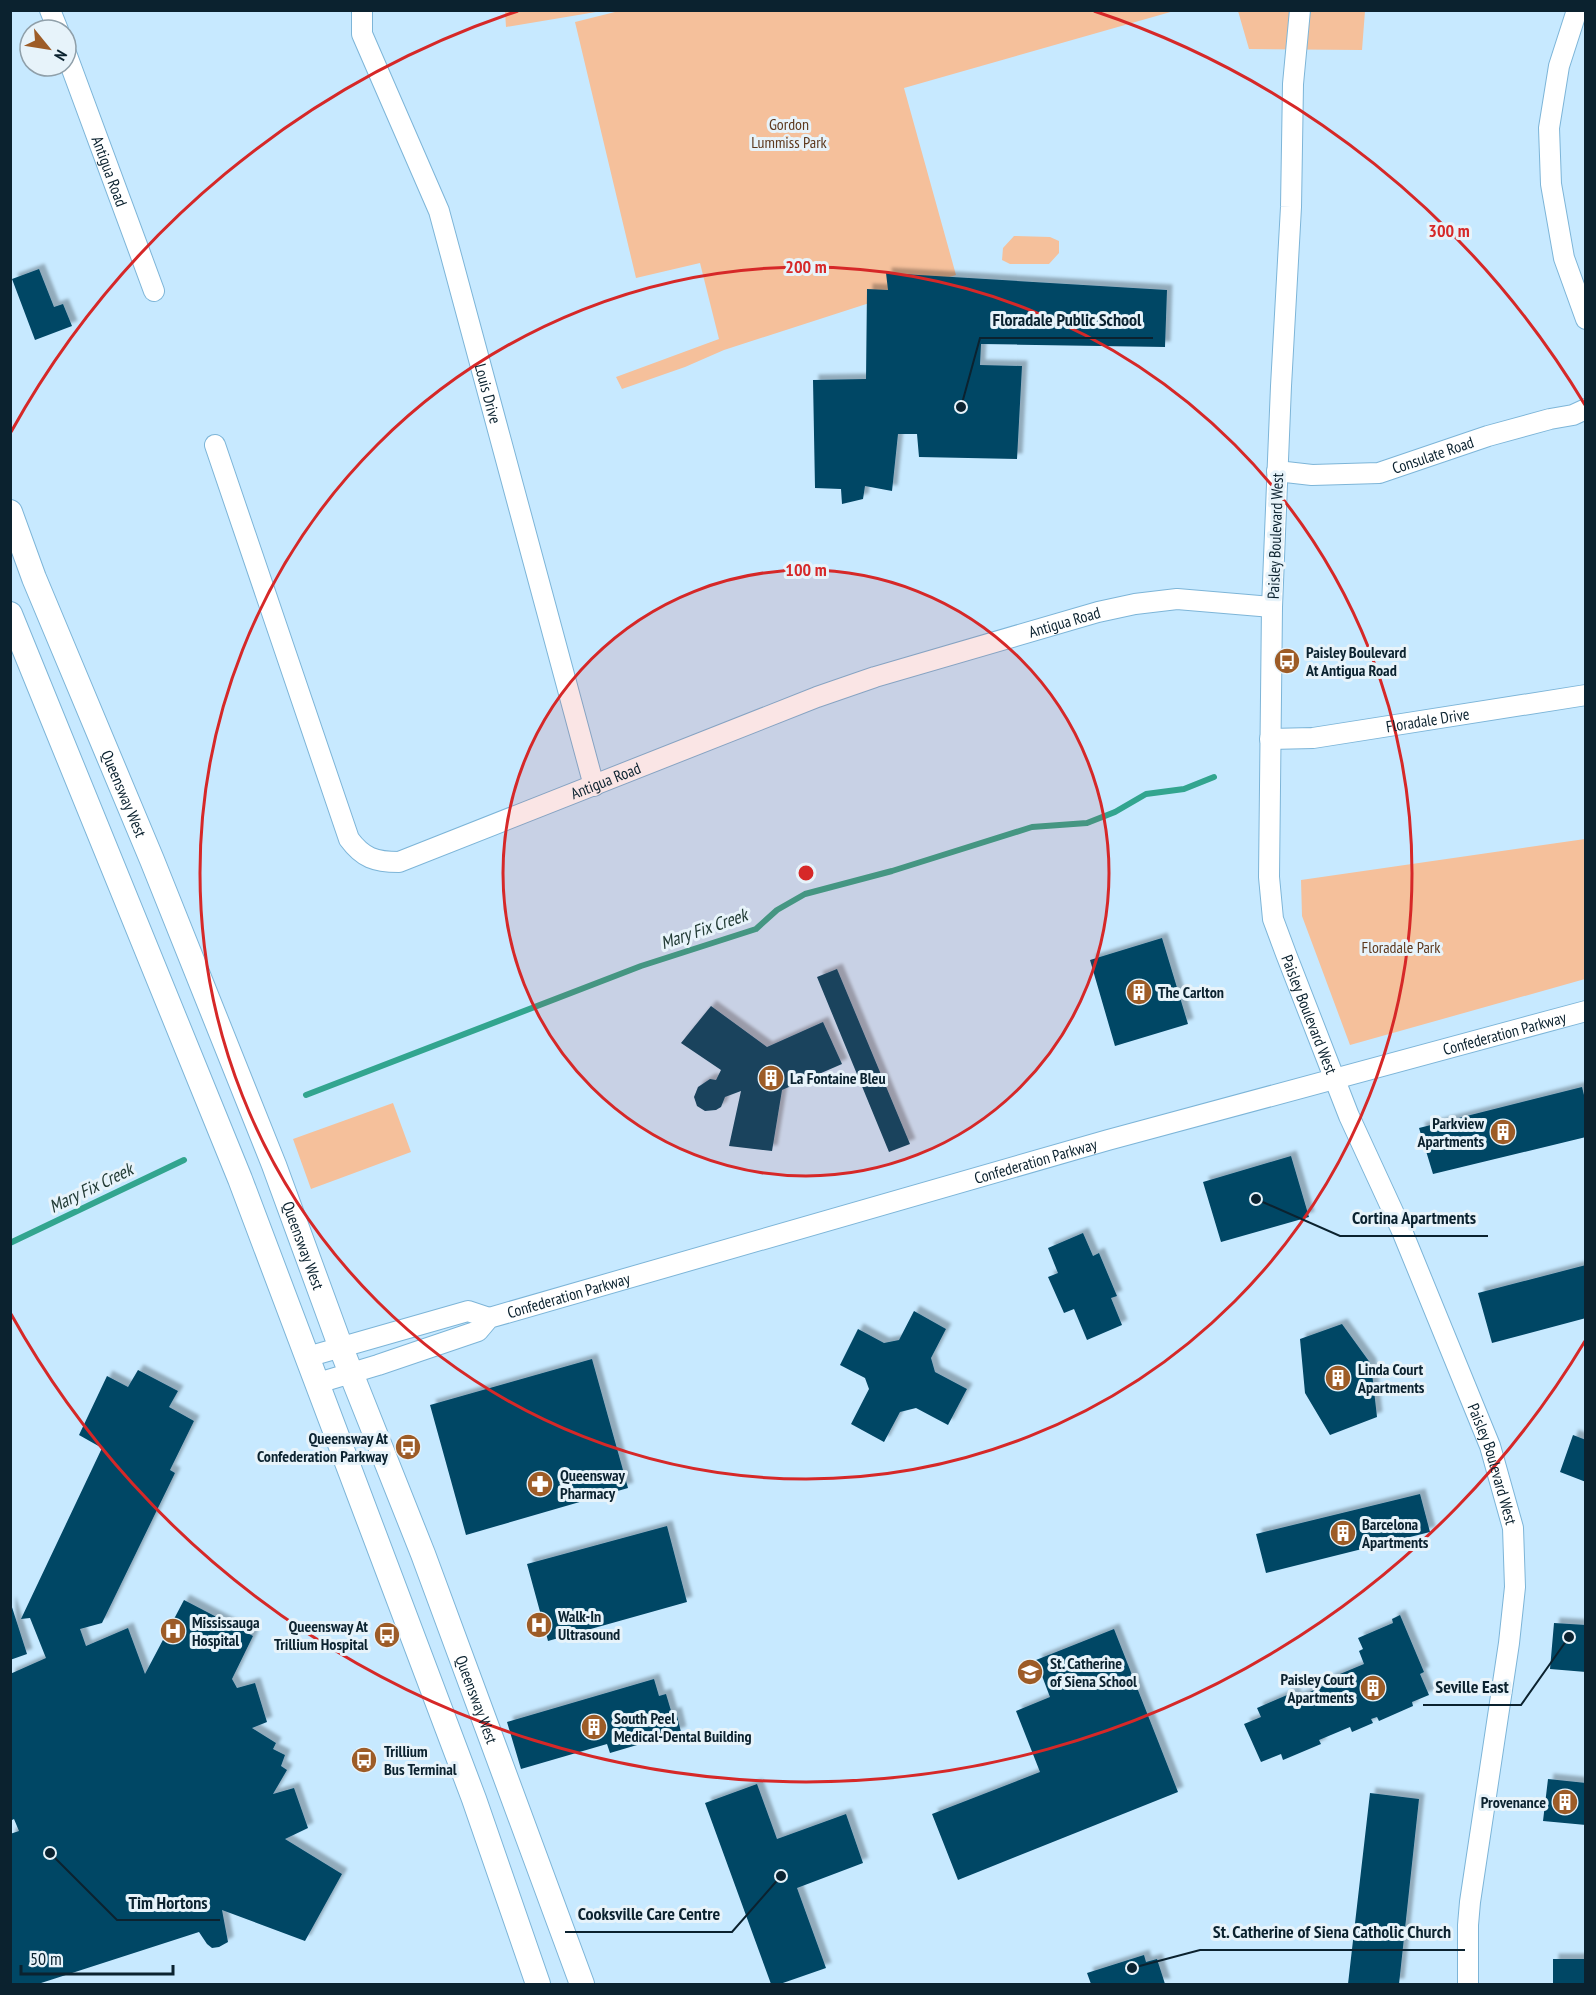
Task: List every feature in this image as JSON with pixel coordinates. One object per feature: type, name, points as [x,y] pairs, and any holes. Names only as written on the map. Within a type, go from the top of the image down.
[{"type":"main road","name":"Queensway West","points":[[10,512],[16,545],[34,578],[152,860],[270,1154],[341,1348],[423,1554],[582,1984]]},
{"type":"main road","points":[[10,614],[198,1072],[318,1383],[363,1509],[474,1798],[538,1984]]},
{"type":"street","name":"Louis Drive","points":[[362,10],[362,34],[439,211],[594,786]]},
{"type":"street","name":"Paisley Boulevard West","points":[[1300,10],[1293,84],[1291,207],[1272,607],[1269,877],[1273,919],[1349,1116],[1402,1232],[1491,1446],[1513,1528],[1515,1587],[1506,1666],[1470,1902],[1468,1984]]},
{"type":"street","points":[[1577,10],[1559,66],[1549,128],[1551,184],[1563,258],[1586,319]]},
{"type":"street","name":"Antigua Road","points":[[76,78],[154,291]]},
{"type":"street","name":"Consulate Road","points":[[1277,471],[1312,475],[1379,473],[1488,436],[1550,418],[1573,415],[1586,409]]},
{"type":"street","name":"Antigua Road","points":[[215,445],[349,839],[358,852],[381,862],[399,862],[817,697],[875,677],[1098,612],[1135,604],[1177,599],[1272,607]]},
{"type":"street","name":"Floradale Drive","points":[[1270,739],[1313,738],[1586,695]]},
{"type":"street","name":"Confederation Parkway","points":[[318,1383],[478,1330],[489,1318],[1108,1140],[1586,1011]]},
{"type":"street","name":"Confederation Parkway","points":[[307,1357],[468,1311],[489,1318]]},
{"type":"green space","points":[[505,10],[602,11],[506,27]]},
{"type":"green space","name":"Gordon Lummiss Park","points":[[615,10],[1174,11],[904,88],[956,275],[724,350],[685,367],[622,389],[616,377],[719,339],[700,263],[636,278],[575,22],[615,12]]},
{"type":"green space","points":[[1238,11],[1365,11],[1362,50],[1249,49]]},
{"type":"green space","points":[[1014,236],[1050,237],[1059,241],[1059,253],[1049,264],[1010,264],[1002,260],[1003,248]]},
{"type":"green space","name":"Floradale Park","points":[[1585,839],[1585,979],[1350,1045],[1302,916],[1301,880]]},
{"type":"green space","points":[[393,1103],[411,1152],[311,1189],[293,1139]]},
{"type":"building","points":[[39,269],[54,307],[63,304],[72,326],[35,340],[12,279]]},
{"type":"building","points":[[886,273],[1167,290],[1165,347],[981,344],[980,365],[1022,366],[1017,459],[919,457],[917,434],[898,434],[892,491],[865,486],[863,499],[842,504],[841,489],[815,488],[813,380],[866,379],[867,289],[888,290]]},
{"type":"building","name":"The Carlton","points":[[1162,938],[1188,1024],[1115,1046],[1090,960]]},
{"type":"building","points":[[837,969],[910,1144],[889,1152],[817,977]]},
{"type":"building","name":"La Fontaine Bleu","points":[[711,1006],[767,1047],[823,1022],[842,1064],[782,1090],[772,1151],[729,1146],[741,1091],[725,1097],[721,1107],[716,1110],[705,1111],[697,1106],[694,1097],[698,1087],[710,1079],[716,1080],[721,1070],[681,1043]]},
{"type":"building","name":"Parkview Apartments","points":[[1582,1087],[1586,1103],[1586,1137],[1433,1174],[1419,1128]]},
{"type":"building","points":[[1291,1156],[1309,1217],[1221,1242],[1203,1182]]},
{"type":"building","points":[[1083,1233],[1093,1256],[1099,1253],[1117,1296],[1111,1298],[1122,1325],[1087,1340],[1074,1309],[1064,1313],[1048,1277],[1058,1273],[1048,1248]]},
{"type":"building","points":[[1586,1265],[1586,1318],[1492,1343],[1478,1293]]},
{"type":"building","points":[[914,1311],[946,1329],[931,1358],[935,1372],[967,1389],[948,1425],[916,1408],[900,1412],[884,1442],[851,1424],[869,1389],[865,1378],[840,1365],[858,1329],[884,1343],[899,1340]]},
{"type":"building","name":"Linda Court Apartments","points":[[1342,1324],[1371,1364],[1377,1417],[1330,1435],[1305,1393],[1300,1339]]},
{"type":"building","points":[[592,1359],[628,1488],[466,1535],[430,1405]]},
{"type":"building","points":[[138,1370],[178,1391],[169,1407],[194,1421],[170,1470],[175,1473],[102,1623],[80,1629],[86,1646],[128,1628],[145,1674],[184,1600],[253,1636],[232,1679],[237,1688],[255,1683],[267,1722],[252,1728],[276,1743],[273,1749],[285,1755],[281,1766],[287,1770],[273,1794],[294,1788],[308,1828],[285,1839],[342,1874],[305,1941],[222,1910],[228,1942],[219,1947],[212,1948],[199,1932],[38,1984],[10,1984],[10,1834],[19,1831],[14,1819],[10,1821],[10,1674],[46,1658],[30,1618],[21,1619],[102,1448],[79,1435],[107,1376],[128,1387]]},
{"type":"building","points":[[1573,1435],[1586,1440],[1586,1482],[1560,1472]]},
{"type":"building","name":"Barcelona Apartments","points":[[1420,1494],[1430,1532],[1266,1573],[1256,1534]]},
{"type":"building","points":[[667,1526],[687,1602],[548,1641],[527,1564]]},
{"type":"building","points":[[10,1601],[27,1654],[10,1660]]},
{"type":"building","name":"Paisley Court Apartments","points":[[1400,1615],[1424,1672],[1420,1674],[1429,1695],[1412,1702],[1413,1706],[1379,1721],[1377,1717],[1371,1719],[1373,1723],[1352,1732],[1350,1727],[1319,1740],[1321,1744],[1283,1760],[1281,1754],[1261,1762],[1244,1724],[1261,1717],[1257,1708],[1294,1692],[1296,1698],[1330,1683],[1328,1679],[1364,1664],[1359,1651],[1363,1649],[1358,1638],[1393,1623],[1392,1619]]},
{"type":"building","points":[[1554,1623],[1586,1625],[1586,1672],[1550,1669]]},
{"type":"building","points":[[1114,1629],[1178,1792],[958,1880],[932,1814],[1040,1772],[1016,1711],[1050,1697],[1036,1660]]},
{"type":"building","name":"South Peel Medical-Dental Building","points":[[654,1679],[659,1696],[666,1694],[672,1714],[676,1712],[681,1732],[610,1753],[607,1744],[521,1769],[507,1722]]},
{"type":"building","name":"Provenance","points":[[1548,1779],[1586,1783],[1586,1825],[1543,1821]]},
{"type":"building","points":[[757,1784],[777,1839],[846,1814],[863,1863],[797,1888],[826,1968],[780,1984],[771,1984],[705,1803]]},
{"type":"building","points":[[1370,1793],[1419,1799],[1399,1984],[1348,1984]]},
{"type":"building","points":[[1144,1955],[1146,1962],[1157,1959],[1165,1984],[1091,1984],[1087,1973]]},
{"type":"building","points":[[1553,1959],[1586,1959],[1586,1984],[1553,1984]]},
{"type":"waterway","name":"Mary Fix Creek","points":[[306,1095],[641,966],[756,929],[777,910],[805,894],[892,871],[1032,827],[1087,823],[1115,812],[1146,794],[1184,789],[1214,777]]},
{"type":"waterway","name":"Mary Fix Creek","points":[[10,1243],[184,1160]]},
{"type":"place","name":"Floradale Public School","points":[[961,407]]},
{"type":"place","name":"Paisley Boulevard At Antigua Road","points":[[1287,661]]},
{"type":"place","name":"The Carlton","points":[[1139,992]]},
{"type":"place","name":"La Fontaine Bleu","points":[[771,1078]]},
{"type":"place","name":"Parkview Apartments","points":[[1503,1132]]},
{"type":"place","name":"Cortina Apartments","points":[[1256,1199]]},
{"type":"place","name":"Linda Court Apartments","points":[[1338,1378]]},
{"type":"place","name":"Queensway At Confederation Parkway","points":[[408,1447]]},
{"type":"place","name":"Queensway Pharmacy","points":[[540,1484]]},
{"type":"place","name":"Barcelona Apartments","points":[[1343,1533]]},
{"type":"place","name":"Walk-In Ultrasound","points":[[539,1625]]},
{"type":"place","name":"Mississauga Hospital","points":[[173,1631]]},
{"type":"place","name":"Queensway At Trillium Hospital","points":[[387,1635]]},
{"type":"place","name":"Seville East","points":[[1569,1637]]},
{"type":"place","name":"St. Catherine of Siena School","points":[[1030,1672]]},
{"type":"place","name":"Paisley Court Apartments","points":[[1373,1688]]},
{"type":"place","name":"South Peel Medical-Dental Building","points":[[594,1727]]},
{"type":"place","name":"Trillium Bus Terminal","points":[[364,1760]]},
{"type":"place","name":"Provenance","points":[[1565,1802]]},
{"type":"place","name":"Tim Hortons","points":[[50,1853]]},
{"type":"place","name":"Cooksville Care Centre","points":[[781,1876]]},
{"type":"place","name":"St. Catherine of Siena Catholic Church","points":[[1132,1968]]}]
